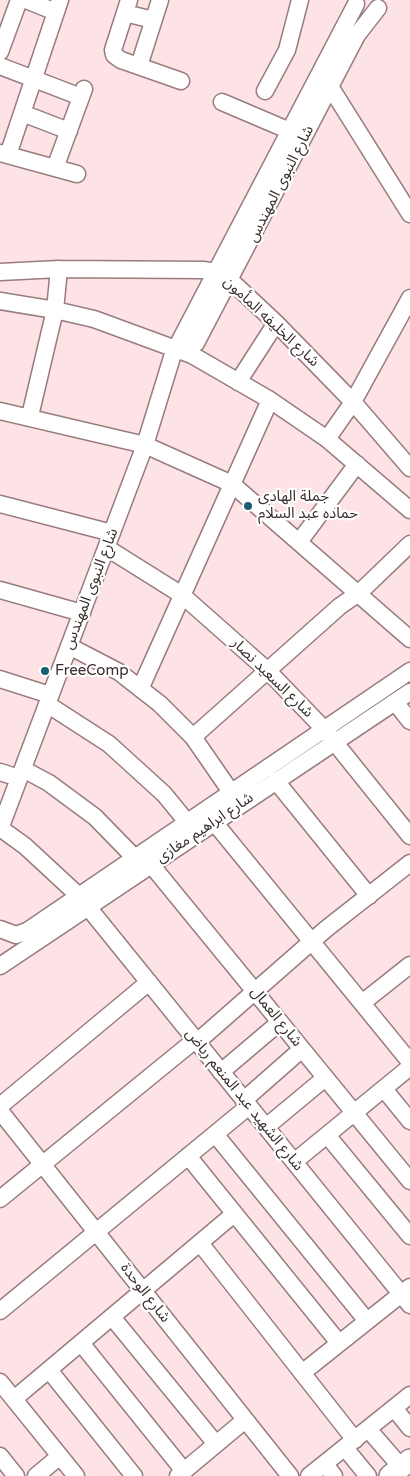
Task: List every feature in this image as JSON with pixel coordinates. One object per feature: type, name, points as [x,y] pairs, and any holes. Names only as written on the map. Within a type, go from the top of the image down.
[{"type":"street","points":[[0,52],[19,0]]},
{"type":"street","points":[[26,0],[58,6],[22,114],[4,154],[77,174]]},
{"type":"street","points":[[139,66],[160,0]]},
{"type":"street","points":[[266,91],[287,50],[300,0]]},
{"type":"street","points":[[354,2],[367,9],[384,4]]},
{"type":"street","name":"شارع النبوى المهندس","points":[[223,276],[290,131],[354,2]]},
{"type":"street","name":"شارع النبوى المهندس","points":[[0,828],[146,444],[170,361],[176,347],[223,276],[331,87],[357,35],[384,4]]},
{"type":"street","points":[[154,20],[127,6],[113,50],[117,58],[181,81]]},
{"type":"street","points":[[0,66],[34,79],[83,93],[56,168]]},
{"type":"street","points":[[321,71],[410,214]]},
{"type":"street","points":[[222,102],[290,131]]},
{"type":"street","points":[[22,114],[69,131]]},
{"type":"street","points":[[30,416],[55,310],[59,269]]},
{"type":"street","name":"شارع الخليفه المأمون","points":[[0,272],[59,269],[204,270],[223,276],[276,323],[353,402],[410,468]]},
{"type":"street","points":[[0,302],[55,310],[94,319],[176,347],[270,400],[327,439],[410,510]]},
{"type":"street","points":[[327,439],[353,402],[408,308]]},
{"type":"street","points":[[238,382],[276,323]]},
{"type":"street","points":[[141,687],[270,400]]},
{"type":"street","points":[[0,411],[30,416],[146,444],[232,484],[410,639]]},
{"type":"street","points":[[299,542],[357,464]]},
{"type":"street","name":"شارع السعيد نصار","points":[[0,504],[110,541],[182,595],[268,670],[329,735],[410,836]]},
{"type":"street","points":[[193,737],[347,600],[359,593],[410,544]]},
{"type":"street","points":[[0,590],[82,613]]},
{"type":"street","points":[[69,646],[95,658],[141,687],[193,737],[231,792]]},
{"type":"street","name":"شارع ابراهيم مغازى","points":[[143,858],[214,822],[276,781],[329,735],[410,671]]},
{"type":"street","points":[[0,679],[49,699],[110,744],[164,794],[187,822]]},
{"type":"street","name":"شارع ابراهيم مغازى","points":[[0,966],[83,901],[143,858],[187,822],[231,792],[329,735],[395,702],[410,692]]},
{"type":"street","points":[[395,702],[410,721]]},
{"type":"street","name":"شارع العمال","points":[[0,772],[21,773],[49,783],[95,817],[143,858],[410,1181]]},
{"type":"street","points":[[276,781],[369,896]]},
{"type":"street","points":[[214,822],[410,1062]]},
{"type":"street","name":"شارع الشهيد عبد المنعم رياض","points":[[0,828],[25,846],[83,901],[294,1162],[407,1295]]},
{"type":"street","points":[[0,1199],[256,993],[326,929],[410,863]]},
{"type":"street","name":"شارع ابراهيم مغازى","points":[[0,929],[11,934],[22,934],[83,901]]},
{"type":"street","points":[[362,1003],[410,965]]},
{"type":"street","points":[[0,1106],[149,982]]},
{"type":"street","points":[[221,1072],[280,1022]]},
{"type":"street","points":[[0,1311],[215,1134],[302,1049]]},
{"type":"street","points":[[294,1162],[410,1067]]},
{"type":"street","points":[[266,1127],[325,1078]]},
{"type":"street","points":[[384,1088],[410,1121]]},
{"type":"street","name":"شارع الوحدة","points":[[0,1111],[290,1476]]},
{"type":"street","points":[[215,1134],[367,1321]]},
{"type":"street","points":[[327,1135],[410,1236]]},
{"type":"street","points":[[188,1156],[339,1343]]},
{"type":"street","points":[[14,1399],[234,1214]]},
{"type":"street","points":[[200,1243],[302,1373],[350,1444],[368,1476]]},
{"type":"street","points":[[302,1373],[367,1321],[407,1295]]},
{"type":"street","points":[[112,1317],[216,1444]]},
{"type":"street","points":[[81,1343],[181,1473],[245,1420]]},
{"type":"street","points":[[49,1370],[134,1476]]},
{"type":"street","points":[[0,1382],[76,1476]]},
{"type":"street","points":[[309,1476],[330,1470],[350,1444],[410,1395]]},
{"type":"street","points":[[394,1408],[410,1428]]},
{"type":"street","points":[[368,1429],[400,1468]]},
{"type":"street","points":[[0,1456],[16,1476]]},
{"type":"street","points":[[36,1476],[60,1456]]},
{"type":"place","name":"جملة الهادى حماده عبد السلام","points":[[248,506]]},
{"type":"place","name":"FreeComp","points":[[45,671]]}]
